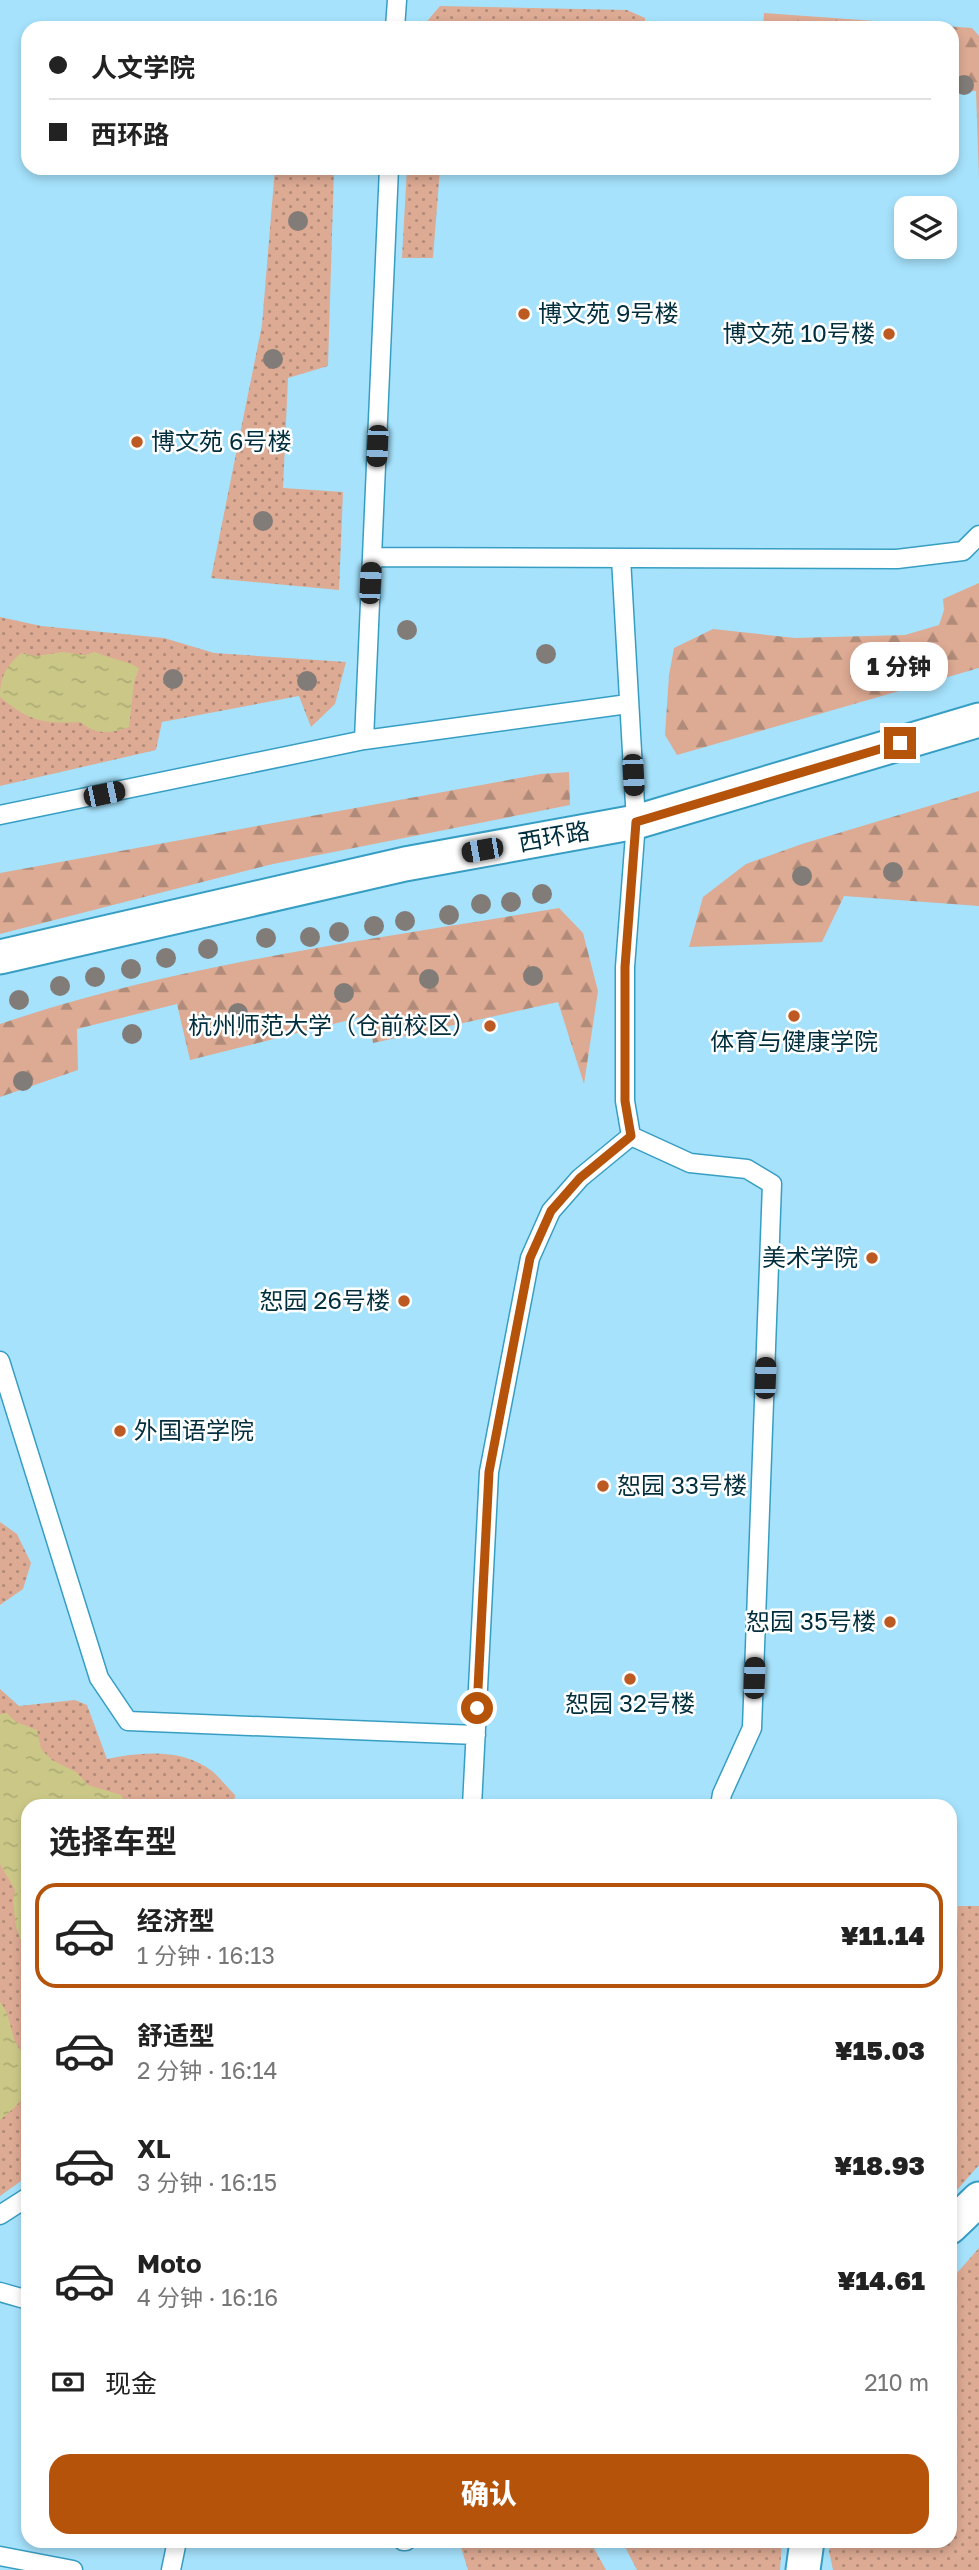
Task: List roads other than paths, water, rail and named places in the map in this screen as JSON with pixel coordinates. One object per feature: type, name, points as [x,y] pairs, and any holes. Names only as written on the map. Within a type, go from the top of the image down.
[{"type":"street","name":"西环路","points":[[0,957],[405,864],[636,822],[979,720]]},
{"type":"street","points":[[957,2220],[979,2199]]},
{"type":"street","points":[[803,2570],[806,2548]]},
{"type":"lane","points":[[396,21],[397,0]]},
{"type":"lane","points":[[364,740],[389,175]]},
{"type":"lane","points":[[372,557],[897,559],[963,551],[979,535]]},
{"type":"lane","points":[[621,558],[636,822],[625,967],[625,1101],[631,1136]]},
{"type":"lane","points":[[0,815],[364,740],[628,704]]},
{"type":"lane","points":[[472,1799],[489,1472],[530,1258],[551,1211],[580,1178],[631,1136]]},
{"type":"lane","points":[[631,1136],[690,1163],[747,1169],[772,1184],[752,1728],[721,1799]]},
{"type":"lane","points":[[0,1361],[99,1678],[128,1721],[476,1735]]},
{"type":"lane","points":[[0,2215],[21,2202]]},
{"type":"lane","points":[[0,2292],[21,2298]]},
{"type":"lane","points":[[171,2570],[176,2548]]},
{"type":"lane","points":[[0,2556],[73,2570]]},
{"type":"water","points":[[63,652],[85,655],[95,652],[139,668],[134,683],[129,727],[103,732],[80,722],[37,719],[19,711],[0,697],[5,672],[21,653],[36,656]]},
{"type":"water","points":[[7,1713],[16,1722],[37,1730],[41,1749],[52,1760],[76,1772],[88,1785],[121,1795],[123,1799],[21,1799],[21,1940],[16,1927],[13,1901],[15,1890],[0,1864],[0,1714]]},
{"type":"water","points":[[0,2002],[21,2051],[21,2100],[0,2120]]},
{"type":"place","name":"博文苑 9号楼","points":[[524,314]]},
{"type":"place","name":"博文苑 10号楼","points":[[889,334]]},
{"type":"place","name":"博文苑 6号楼","points":[[137,442]]},
{"type":"place","name":"体育与健康学院","points":[[794,1016]]},
{"type":"place","name":"杭州师范大学（仓前校区）","points":[[490,1026]]},
{"type":"place","name":"美术学院","points":[[872,1258]]},
{"type":"place","name":"恕园 26号楼","points":[[404,1301]]},
{"type":"place","name":"外国语学院","points":[[120,1431]]},
{"type":"place","name":"恕园 33号楼","points":[[603,1486]]},
{"type":"place","name":"恕园 35号楼","points":[[890,1622]]},
{"type":"place","name":"恕园 32号楼","points":[[630,1679]]}]
